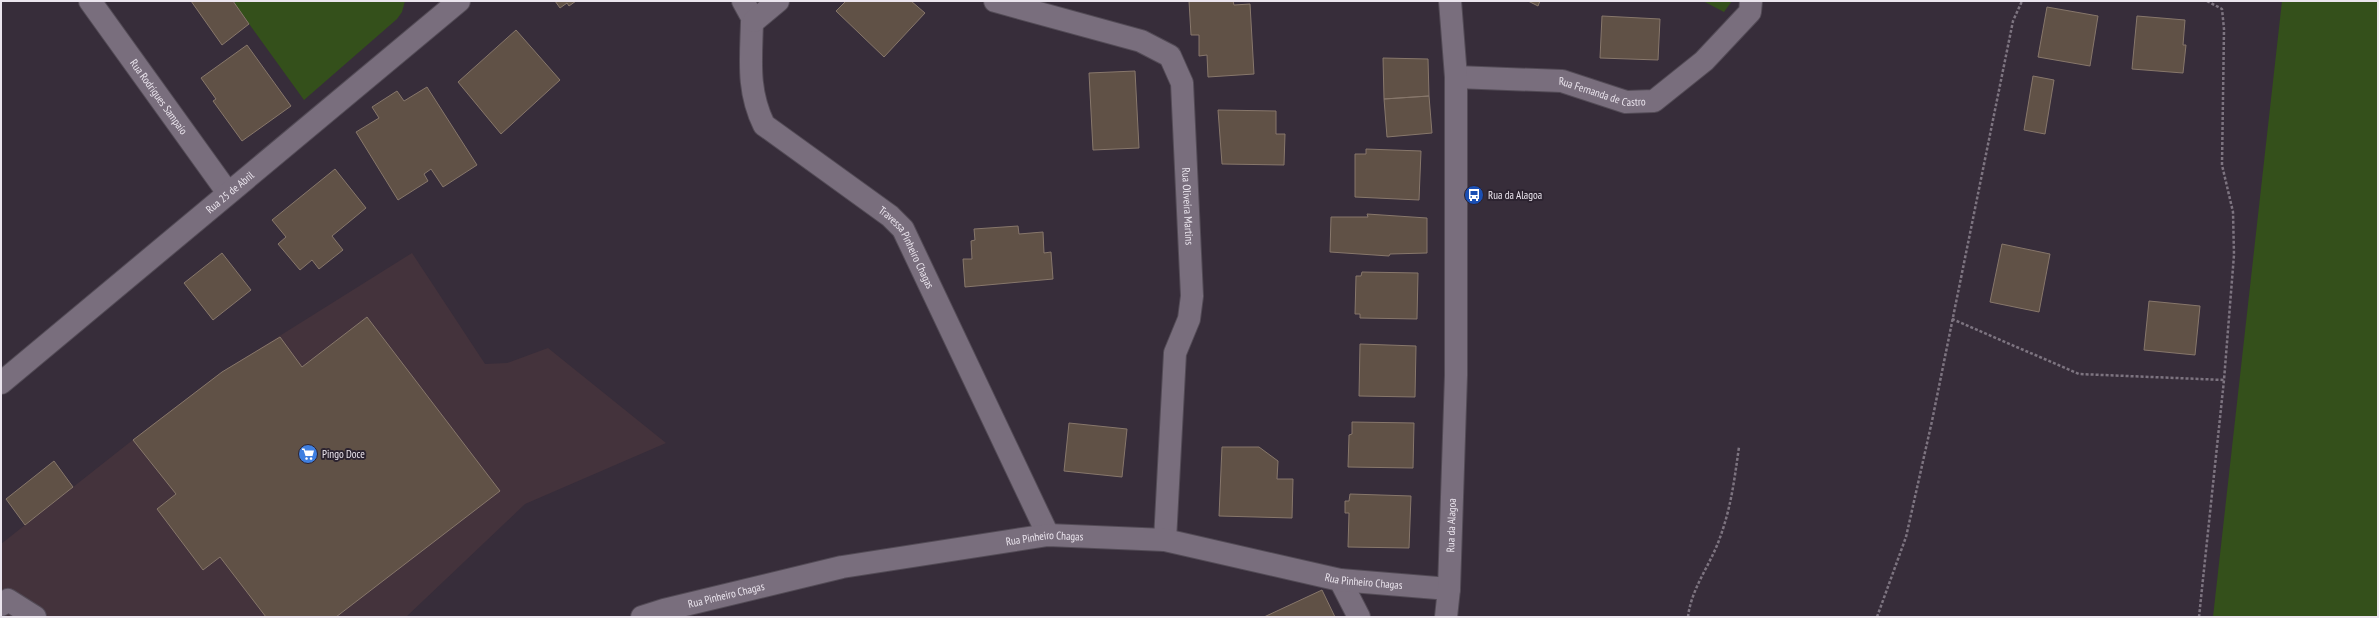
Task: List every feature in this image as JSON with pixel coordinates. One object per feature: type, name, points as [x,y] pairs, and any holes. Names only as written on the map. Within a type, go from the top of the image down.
[{"type":"street","name":"Rua Rodrigues Sampaio","points":[[90,1],[228,194]]},
{"type":"street","points":[[743,1],[754,21],[778,1]]},
{"type":"street","name":"Rua Oliveira Martins","points":[[995,1],[1141,41],[1170,56],[1182,83],[1192,296],[1189,319],[1175,353],[1165,540]]},
{"type":"street","name":"Rua da Alagoa","points":[[1446,617],[1449,589],[1456,375],[1456,77],[1450,1]]},
{"type":"street","name":"Rua Fernanda de Castro","points":[[1456,77],[1562,81],[1626,102],[1654,101],[1704,60],[1750,12],[1750,1]]},
{"type":"street","name":"Rua 25 de Abril","points":[[1,383],[228,194],[450,4]]},
{"type":"street","name":"Travessa Pinheiro Chagas","points":[[754,21],[752,22],[750,77],[755,106],[764,126],[890,216],[903,229],[1048,535]]},
{"type":"street","name":"Rua Pinheiro Chagas","points":[[642,617],[664,610],[842,567],[1048,535],[1165,540],[1340,580],[1449,589]]},
{"type":"street","points":[[1340,580],[1359,617]]},
{"type":"street","points":[[1,606],[8,600],[35,617]]},
{"type":"path","points":[[1877,617],[1906,537],[2013,21],[2022,1]]},
{"type":"path","points":[[2199,617],[2224,380],[2234,255],[2233,212],[2222,165],[2224,29],[2222,10],[2208,1]]},
{"type":"path","points":[[1952,319],[2079,374],[2224,380]]},
{"type":"path","points":[[1688,617],[1703,571],[1717,545],[1730,508],[1739,447]]},
{"type":"shaded area","points":[[412,253],[485,364],[507,363],[548,348],[666,443],[525,504],[406,617],[1,617],[1,544],[153,424],[222,372]]},
{"type":"green space","points":[[237,1],[405,1],[402,12],[397,19],[304,100],[234,3]]},
{"type":"green space","points":[[1703,1],[1732,1],[1724,12]]},
{"type":"green space","points":[[2282,1],[2378,1],[2378,617],[2213,617]]},
{"type":"building","points":[[191,1],[233,1],[249,24],[222,45]]},
{"type":"building","points":[[555,1],[576,1],[569,6],[567,3],[560,8]]},
{"type":"building","points":[[846,1],[911,1],[925,13],[884,57],[836,11]]},
{"type":"building","points":[[1189,1],[1233,1],[1234,5],[1250,4],[1254,74],[1208,77],[1207,55],[1199,56],[1199,35],[1191,35]]},
{"type":"building","points":[[1528,1],[1540,1],[1538,6]]},
{"type":"building","points":[[2047,7],[2098,16],[2090,66],[2038,57]]},
{"type":"building","points":[[1602,16],[1660,19],[1658,60],[1600,58]]},
{"type":"building","points":[[2137,16],[2185,20],[2183,45],[2186,45],[2183,73],[2132,69]]},
{"type":"building","points":[[516,30],[560,80],[501,134],[458,82]]},
{"type":"building","points":[[247,45],[291,106],[242,141],[213,101],[216,99],[201,78]]},
{"type":"building","points":[[1383,58],[1428,59],[1429,96],[1384,99]]},
{"type":"building","points":[[1135,71],[1139,148],[1093,150],[1089,73]]},
{"type":"building","points":[[2033,76],[2054,80],[2045,134],[2024,130]]},
{"type":"building","points":[[427,87],[477,165],[443,187],[431,169],[424,174],[428,181],[398,200],[356,132],[379,118],[372,107],[397,91],[404,101]]},
{"type":"building","points":[[1429,96],[1432,133],[1387,137],[1384,99]]},
{"type":"building","points":[[1218,110],[1276,111],[1276,134],[1285,134],[1284,165],[1222,164]]},
{"type":"building","points":[[1366,149],[1421,151],[1419,200],[1355,197],[1355,154],[1366,154]]},
{"type":"building","points":[[335,169],[366,208],[332,236],[343,250],[319,269],[312,260],[300,270],[278,244],[286,237],[272,220]]},
{"type":"building","points":[[1367,214],[1427,218],[1427,253],[1390,254],[1389,256],[1330,252],[1331,217],[1368,217]]},
{"type":"building","points":[[1018,226],[1019,234],[1043,232],[1044,253],[1051,252],[1053,279],[965,287],[963,259],[972,259],[971,241],[975,240],[974,229]]},
{"type":"building","points":[[2002,244],[2050,254],[2039,312],[1990,302]]},
{"type":"building","points":[[222,253],[251,290],[213,320],[184,283]]},
{"type":"building","points":[[1362,272],[1418,273],[1417,319],[1360,318],[1360,314],[1355,314],[1356,276],[1361,276]]},
{"type":"building","points":[[2149,301],[2200,306],[2195,355],[2144,350]]},
{"type":"building","name":"Pingo Doce","points":[[367,317],[500,491],[336,617],[266,617],[220,557],[203,570],[157,509],[176,494],[133,440],[222,372],[280,337],[302,367]]},
{"type":"building","points":[[1360,344],[1416,346],[1415,397],[1359,396]]},
{"type":"building","points":[[1352,422],[1414,423],[1413,468],[1348,467],[1349,435],[1352,434]]},
{"type":"building","points":[[1069,423],[1127,429],[1122,477],[1064,471]]},
{"type":"building","points":[[1222,447],[1259,447],[1278,461],[1277,479],[1293,479],[1292,518],[1219,516]]},
{"type":"building","points":[[54,461],[73,487],[25,525],[6,499]]},
{"type":"building","points":[[1350,494],[1411,496],[1409,548],[1348,547],[1349,513],[1345,513],[1345,501],[1349,501]]},
{"type":"building","points":[[1322,590],[1335,617],[1264,617]]},
{"type":"place","name":"Rua da Alagoa","points":[[1474,195]]},
{"type":"place","name":"Pingo Doce","points":[[308,454]]}]
